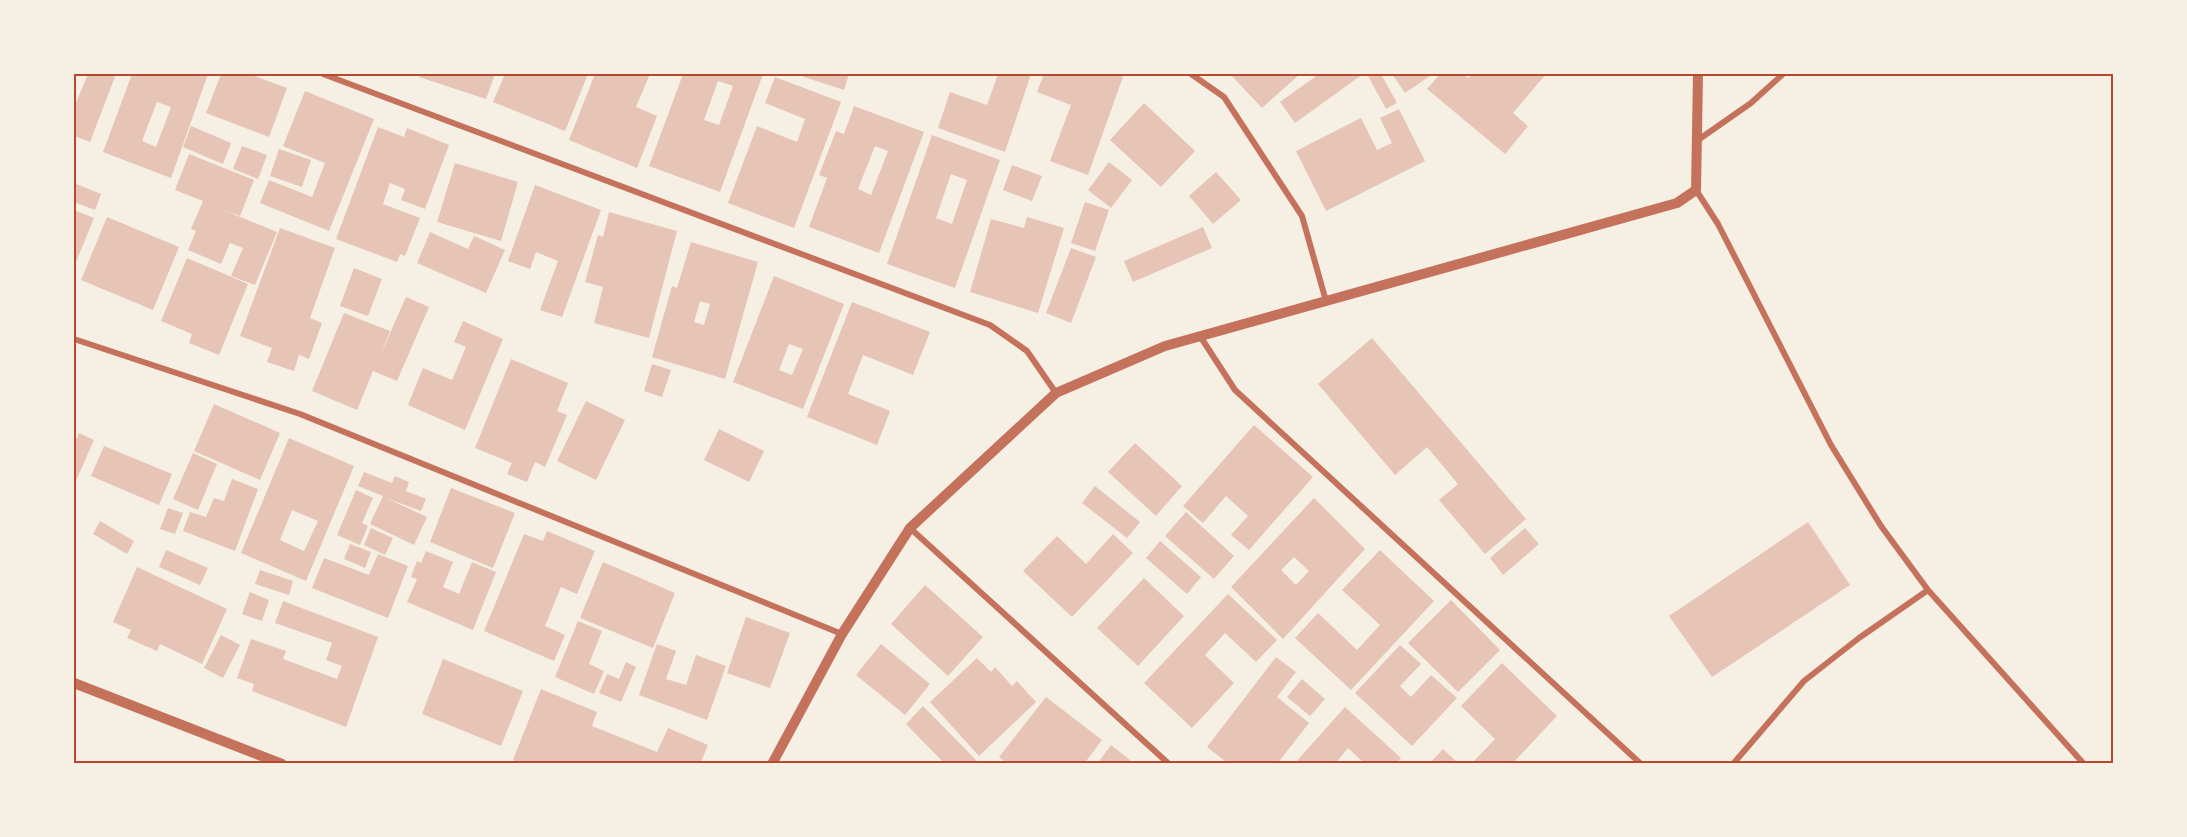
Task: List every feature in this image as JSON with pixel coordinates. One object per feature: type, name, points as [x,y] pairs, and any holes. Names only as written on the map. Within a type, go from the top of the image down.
[{"type":"street","points":[[323,74],[990,325],[1027,351],[1056,393]]},
{"type":"street","points":[[1191,74],[1224,97],[1302,216],[1326,301]]},
{"type":"street","points":[[1698,74],[1696,190],[1719,224],[1831,445],[1881,526],[1928,590],[2084,764]]},
{"type":"street","points":[[1698,140],[1751,103],[1783,74]]},
{"type":"street","points":[[772,764],[842,634],[910,528],[1056,393],[1165,346],[1677,203],[1696,190]]},
{"type":"street","points":[[1200,336],[1235,390],[1641,764]]},
{"type":"street","points":[[74,339],[300,414],[842,634]]},
{"type":"street","points":[[910,528],[1169,764]]},
{"type":"street","points":[[1733,764],[1804,681],[1859,638],[1928,590]]},
{"type":"street","points":[[74,683],[282,764]]},
{"type":"building","points":[[88,74],[116,74],[90,142],[74,136],[74,105]]},
{"type":"building","points":[[132,74],[208,74],[171,178],[103,152]],"holes":[[[157,102],[171,107],[156,147],[142,141]]]},
{"type":"building","points":[[221,74],[249,74],[287,88],[269,137],[206,113]]},
{"type":"building","points":[[420,74],[495,74],[486,99],[419,77]]},
{"type":"building","points":[[505,74],[588,74],[565,131],[493,102]]},
{"type":"building","points":[[595,74],[650,74],[636,107],[657,116],[637,168],[569,140]]},
{"type":"building","points":[[683,74],[763,74],[720,192],[649,166]],"holes":[[[718,81],[733,86],[719,125],[704,120]]]},
{"type":"building","points":[[795,74],[849,74],[844,90]]},
{"type":"building","points":[[998,74],[1031,74],[1005,152],[938,128],[950,92],[987,105]]},
{"type":"building","points":[[1044,74],[1124,74],[1088,175],[1050,161],[1071,105],[1037,92]]},
{"type":"building","points":[[1230,74],[1300,74],[1262,108]]},
{"type":"building","points":[[1319,74],[1363,74],[1295,123],[1280,102]]},
{"type":"building","points":[[1367,74],[1381,74],[1397,103],[1386,109]]},
{"type":"building","points":[[1392,74],[1428,74],[1430,76],[1405,93]]},
{"type":"building","points":[[1440,74],[1463,74],[1468,78],[1472,74],[1546,74],[1513,113],[1528,126],[1505,154],[1427,89]]},
{"type":"building","points":[[775,77],[841,102],[794,228],[728,203],[757,126],[797,142],[805,119],[765,103]]},
{"type":"building","points":[[305,91],[374,119],[329,231],[260,203],[269,180],[312,197],[325,163],[283,146]]},
{"type":"building","points":[[1144,103],[1195,151],[1161,187],[1110,140]]},
{"type":"building","points":[[854,106],[924,132],[879,253],[809,227],[827,178],[819,175],[836,131],[844,134]],"holes":[[[875,146],[888,151],[871,195],[858,189]]]},
{"type":"building","points":[[1399,109],[1425,161],[1326,211],[1296,151],[1361,118],[1377,150],[1392,143],[1380,118]]},
{"type":"building","points":[[191,126],[231,143],[223,164],[183,147]]},
{"type":"building","points":[[378,127],[404,137],[407,128],[449,145],[425,209],[401,200],[405,189],[390,183],[383,204],[420,218],[405,256],[400,254],[397,262],[336,239]]},
{"type":"building","points":[[932,135],[1000,160],[955,288],[887,264]],"holes":[[[951,174],[967,180],[952,224],[936,218]]]},
{"type":"building","points":[[242,146],[267,155],[258,179],[233,169]]},
{"type":"building","points":[[279,149],[311,160],[302,187],[270,176]]},
{"type":"building","points":[[189,154],[254,180],[240,216],[221,209],[277,232],[255,285],[231,276],[243,248],[230,243],[221,264],[188,250],[196,231],[191,229],[203,201],[175,190]]},
{"type":"building","points":[[1109,162],[1132,180],[1111,208],[1088,190]]},
{"type":"building","points":[[455,163],[518,182],[501,241],[437,222]]},
{"type":"building","points":[[1012,165],[1042,176],[1032,201],[1003,190]]},
{"type":"building","points":[[1216,172],[1241,200],[1213,224],[1189,196]]},
{"type":"building","points":[[74,183],[101,194],[95,210],[74,202]]},
{"type":"building","points":[[535,185],[601,210],[562,317],[540,310],[558,261],[536,252],[530,269],[508,261]]},
{"type":"building","points":[[1085,202],[1109,210],[1095,251],[1071,243]]},
{"type":"building","points":[[74,210],[94,218],[74,267]]},
{"type":"building","points":[[609,212],[677,231],[649,338],[594,323],[603,287],[585,282],[598,235],[603,237]]},
{"type":"building","points":[[107,217],[179,247],[153,310],[81,280]]},
{"type":"building","points":[[1027,217],[1064,228],[1038,313],[970,292],[991,219],[1024,228]]},
{"type":"building","points":[[1203,227],[1212,248],[1133,282],[1124,261]]},
{"type":"building","points":[[280,228],[335,248],[310,318],[322,323],[309,359],[299,355],[294,371],[267,362],[272,348],[240,336]]},
{"type":"building","points":[[430,232],[468,249],[474,236],[505,250],[486,293],[417,263]]},
{"type":"building","points":[[691,242],[758,262],[725,379],[652,357],[672,286],[677,288]],"holes":[[[700,301],[710,304],[704,325],[694,322]]]},
{"type":"building","points":[[1071,248],[1096,257],[1071,323],[1046,313]]},
{"type":"building","points":[[187,258],[248,284],[219,355],[189,343],[192,334],[161,321]]},
{"type":"building","points":[[354,268],[382,279],[368,316],[340,306]]},
{"type":"building","points":[[774,276],[844,304],[803,409],[733,382]],"holes":[[[789,344],[803,349],[792,375],[779,370]]]},
{"type":"building","points":[[406,297],[429,307],[397,381],[373,371],[357,410],[312,391],[344,313],[390,331],[380,356]]},
{"type":"building","points":[[852,302],[930,332],[913,375],[863,355],[848,394],[890,411],[877,445],[807,417]]},
{"type":"building","points":[[463,321],[503,339],[465,430],[408,405],[423,368],[452,380],[466,347],[454,342]]},
{"type":"building","points":[[1372,338],[1526,519],[1485,554],[1439,500],[1458,484],[1427,447],[1395,475],[1318,384]]},
{"type":"building","points":[[511,359],[568,383],[557,411],[567,415],[545,467],[535,462],[527,482],[507,474],[512,463],[475,448]]},
{"type":"building","points":[[652,364],[671,370],[662,397],[644,391]]},
{"type":"building","points":[[586,401],[625,420],[596,480],[557,461]]},
{"type":"building","points":[[214,404],[280,433],[260,480],[194,451]]},
{"type":"building","points":[[1254,425],[1313,477],[1249,550],[1231,535],[1248,516],[1226,496],[1203,523],[1183,506]]},
{"type":"building","points":[[719,429],[764,451],[749,482],[704,460]]},
{"type":"building","points":[[79,433],[94,440],[74,485],[74,444]]},
{"type":"building","points":[[289,438],[354,466],[306,581],[241,553]],"holes":[[[292,510],[318,521],[304,551],[280,540]]]},
{"type":"building","points":[[1135,443],[1182,486],[1156,516],[1108,472]]},
{"type":"building","points":[[104,446],[172,474],[159,505],[91,476]]},
{"type":"building","points":[[193,453],[217,464],[198,510],[173,499]]},
{"type":"building","points":[[364,472],[392,483],[395,476],[409,482],[406,491],[426,499],[421,511],[386,498],[427,517],[414,545],[370,524],[383,496],[358,486]]},
{"type":"building","points":[[232,479],[258,489],[235,551],[183,531],[190,512],[206,517],[214,498],[224,501]]},
{"type":"building","points":[[1095,486],[1140,522],[1127,538],[1082,503]]},
{"type":"building","points":[[451,488],[515,513],[493,568],[430,542]]},
{"type":"building","points":[[356,490],[373,498],[362,523],[368,526],[360,545],[337,535]]},
{"type":"building","points":[[1314,498],[1365,549],[1283,639],[1231,587]],"holes":[[[1294,557],[1309,571],[1296,585],[1281,570]]]},
{"type":"building","points":[[168,508],[183,513],[175,534],[160,529]]},
{"type":"building","points":[[1186,512],[1234,556],[1214,579],[1165,536]]},
{"type":"building","points":[[100,521],[134,541],[127,554],[93,534]]},
{"type":"building","points":[[1808,522],[1850,585],[1712,677],[1669,616]]},
{"type":"building","points":[[371,528],[393,538],[385,555],[364,545]]},
{"type":"building","points":[[1525,528],[1539,544],[1503,575],[1490,558]]},
{"type":"building","points":[[547,531],[595,551],[577,594],[561,587],[545,626],[565,635],[554,661],[484,631],[524,534],[543,541]]},
{"type":"building","points":[[1113,534],[1133,553],[1072,617],[1023,571],[1057,536],[1086,564]]},
{"type":"building","points":[[1160,541],[1201,577],[1187,594],[1146,558]]},
{"type":"building","points":[[350,544],[371,552],[365,568],[344,559]]},
{"type":"building","points":[[166,550],[208,568],[200,585],[159,567]]},
{"type":"building","points":[[1380,550],[1434,601],[1351,690],[1295,638],[1318,613],[1357,650],[1380,625],[1342,590]]},
{"type":"building","points":[[426,551],[453,562],[443,587],[459,594],[472,562],[496,572],[473,630],[407,602],[417,579],[411,577],[417,561],[421,563]]},
{"type":"building","points":[[378,554],[408,566],[388,618],[312,588],[324,558],[369,575]]},
{"type":"building","points":[[603,562],[675,593],[653,648],[580,618]]},
{"type":"building","points":[[137,567],[227,609],[202,664],[160,644],[157,651],[127,638],[131,630],[113,622]]},
{"type":"building","points":[[260,570],[293,581],[289,595],[255,584]]},
{"type":"building","points":[[1144,578],[1184,616],[1138,666],[1097,628]]},
{"type":"building","points":[[925,585],[983,637],[948,676],[891,624]]},
{"type":"building","points":[[250,592],[269,600],[262,621],[242,614]]},
{"type":"building","points":[[1228,594],[1277,640],[1256,662],[1225,633],[1205,655],[1234,683],[1192,728],[1144,683]]},
{"type":"building","points":[[1451,600],[1500,650],[1458,692],[1408,643]]},
{"type":"building","points":[[283,601],[378,637],[346,727],[252,691],[254,684],[237,678],[251,639],[286,651],[283,659],[337,679],[342,666],[326,660],[332,643],[275,623]]},
{"type":"building","points":[[746,617],[790,633],[770,688],[727,673]]},
{"type":"building","points":[[578,621],[602,631],[589,664],[604,671],[594,694],[555,677]]},
{"type":"building","points":[[221,635],[240,645],[223,678],[204,668]]},
{"type":"building","points":[[657,644],[676,651],[666,679],[686,685],[696,655],[726,666],[707,720],[639,695]]},
{"type":"building","points":[[881,644],[930,684],[905,715],[856,675]]},
{"type":"building","points":[[1400,645],[1421,664],[1400,686],[1411,697],[1431,675],[1457,698],[1412,746],[1355,693]]},
{"type":"building","points":[[1276,657],[1296,672],[1277,697],[1309,723],[1277,764],[1229,764],[1207,747]]},
{"type":"building","points":[[977,658],[991,672],[995,667],[1012,686],[1017,681],[1036,702],[979,756],[930,702]]},
{"type":"building","points":[[443,659],[523,691],[501,746],[422,714]]},
{"type":"building","points":[[626,662],[636,667],[621,702],[599,693],[607,674],[619,679]]},
{"type":"building","points":[[1502,663],[1557,716],[1512,764],[1471,764],[1495,739],[1461,706]]},
{"type":"building","points":[[1302,679],[1325,699],[1310,716],[1287,697]]},
{"type":"building","points":[[541,689],[597,712],[592,726],[657,752],[668,728],[708,745],[700,764],[521,764],[513,760]]},
{"type":"building","points":[[1046,697],[1102,740],[1084,764],[1007,764],[999,757]]},
{"type":"building","points":[[923,706],[977,761],[974,764],[945,764],[906,724]]},
{"type":"building","points":[[1345,707],[1401,758],[1396,764],[1365,764],[1348,748],[1335,764],[1294,764]]},
{"type":"building","points":[[1111,745],[1135,764],[1097,764]]},
{"type":"building","points":[[1443,749],[1459,764],[1432,764],[1431,762]]}]
